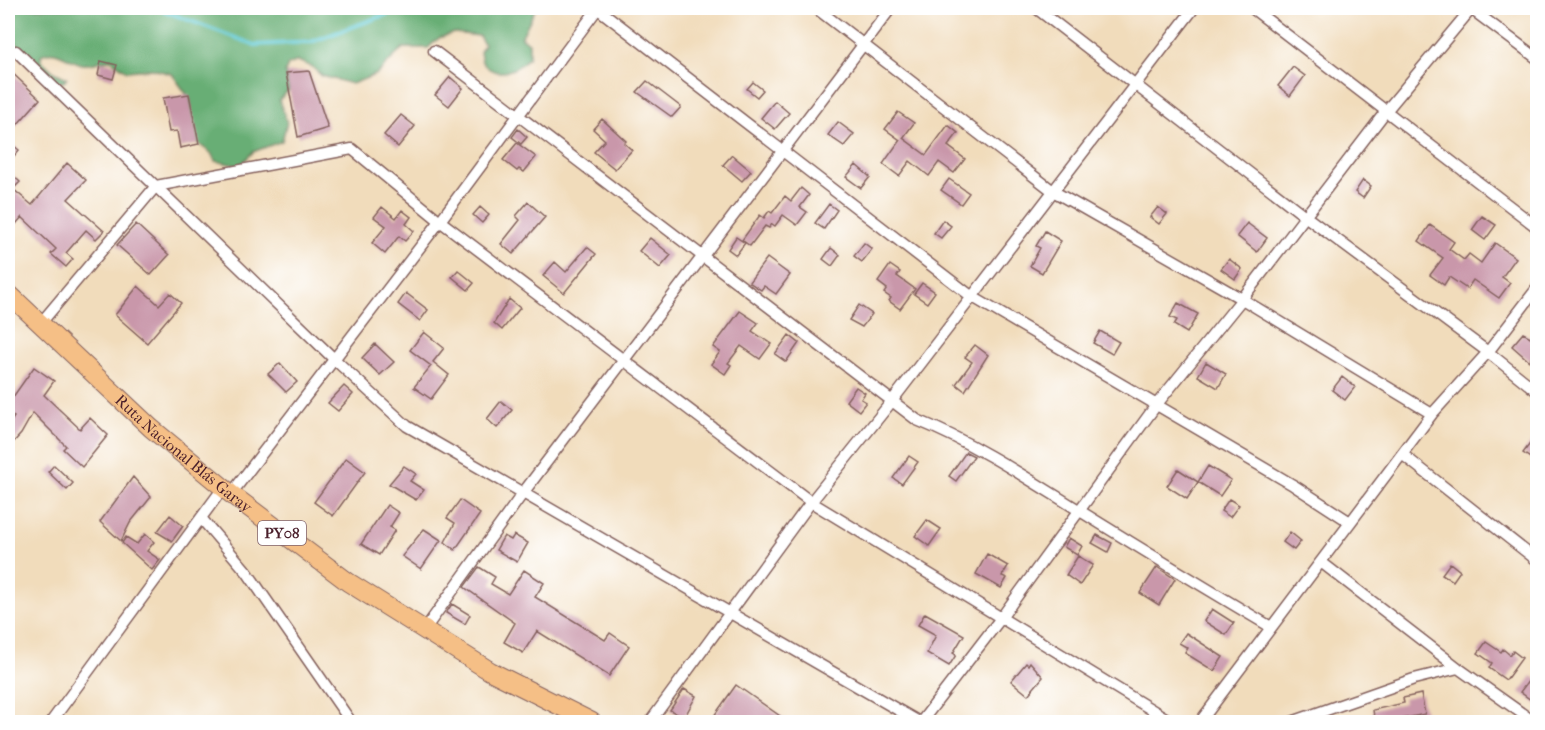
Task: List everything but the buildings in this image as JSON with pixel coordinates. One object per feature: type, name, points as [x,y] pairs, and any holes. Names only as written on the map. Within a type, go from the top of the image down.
[{"type":"highway","name":"Ruta Nacional Blás Garay","points":[[8,293],[151,428],[227,491],[348,582],[490,671],[592,723]]},
{"type":"street","points":[[51,723],[201,519],[227,491],[440,221],[597,8],[971,296],[1293,485],[1350,522]]},
{"type":"street","points":[[816,8],[1053,191],[1242,299],[1432,414]]},
{"type":"street","points":[[425,629],[523,493],[625,361],[702,256],[784,152],[891,8]]},
{"type":"street","points":[[1036,8],[1538,392]]},
{"type":"street","points":[[650,723],[812,502],[1194,8]]},
{"type":"street","points":[[1252,8],[1538,228]]},
{"type":"street","points":[[16,51],[333,358],[407,426],[920,723],[1001,618],[1157,404],[1242,299],[1386,111],[1471,8],[1538,59]]},
{"type":"street","points":[[434,51],[917,420],[948,433],[1028,477],[1078,510],[1271,627]]},
{"type":"street","points":[[40,324],[156,186],[352,149],[440,221],[812,502],[1172,723]]},
{"type":"street","points":[[1200,723],[1432,414],[1488,352],[1538,287]]},
{"type":"street","points":[[1402,454],[1538,561]]},
{"type":"street","points":[[201,519],[247,572],[351,723]]},
{"type":"street","points":[[1321,562],[1458,668],[1534,723]]},
{"type":"street","points":[[1292,723],[1414,679],[1458,668]]},
{"type":"green space","points":[[8,8],[536,8],[521,38],[529,43],[529,57],[506,72],[493,71],[482,62],[480,52],[484,44],[479,36],[454,33],[439,38],[428,48],[403,48],[377,74],[352,84],[322,76],[312,67],[298,61],[288,65],[285,72],[289,90],[279,100],[287,122],[282,141],[253,152],[240,166],[215,161],[211,153],[196,142],[190,99],[172,74],[152,69],[127,71],[111,60],[86,64],[52,53],[41,55],[41,60],[54,72],[67,78],[64,82],[54,82],[23,55],[17,43],[8,47]]},
{"type":"waterway","points":[[156,8],[255,45],[311,42],[404,8]]}]
